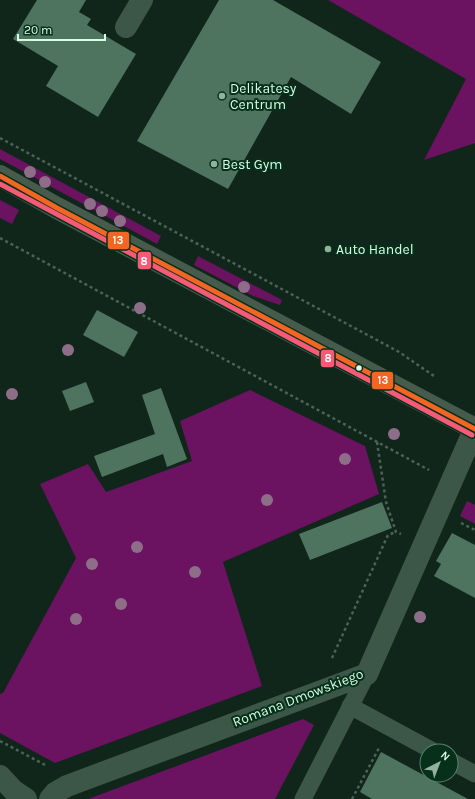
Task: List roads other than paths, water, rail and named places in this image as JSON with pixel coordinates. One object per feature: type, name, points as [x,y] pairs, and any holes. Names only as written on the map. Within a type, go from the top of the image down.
[{"type":"main road","points":[[0,176],[77,219],[475,428]]},
{"type":"street","points":[[126,27],[142,0]]},
{"type":"street","name":"Romana Dmowskiego","points":[[50,799],[55,793],[66,786],[367,674],[475,428]]},
{"type":"street","points":[[0,776],[14,791],[26,799]]},
{"type":"lane","points":[[303,799],[367,674]]},
{"type":"lane","points":[[350,706],[419,743]]},
{"type":"lane","points":[[459,765],[475,774]]},
{"type":"place","name":"Delikatesy Centrum","points":[[222,96]]},
{"type":"place","name":"Best Gym","points":[[214,164]]},
{"type":"place","name":"Auto Handel","points":[[328,249]]}]
